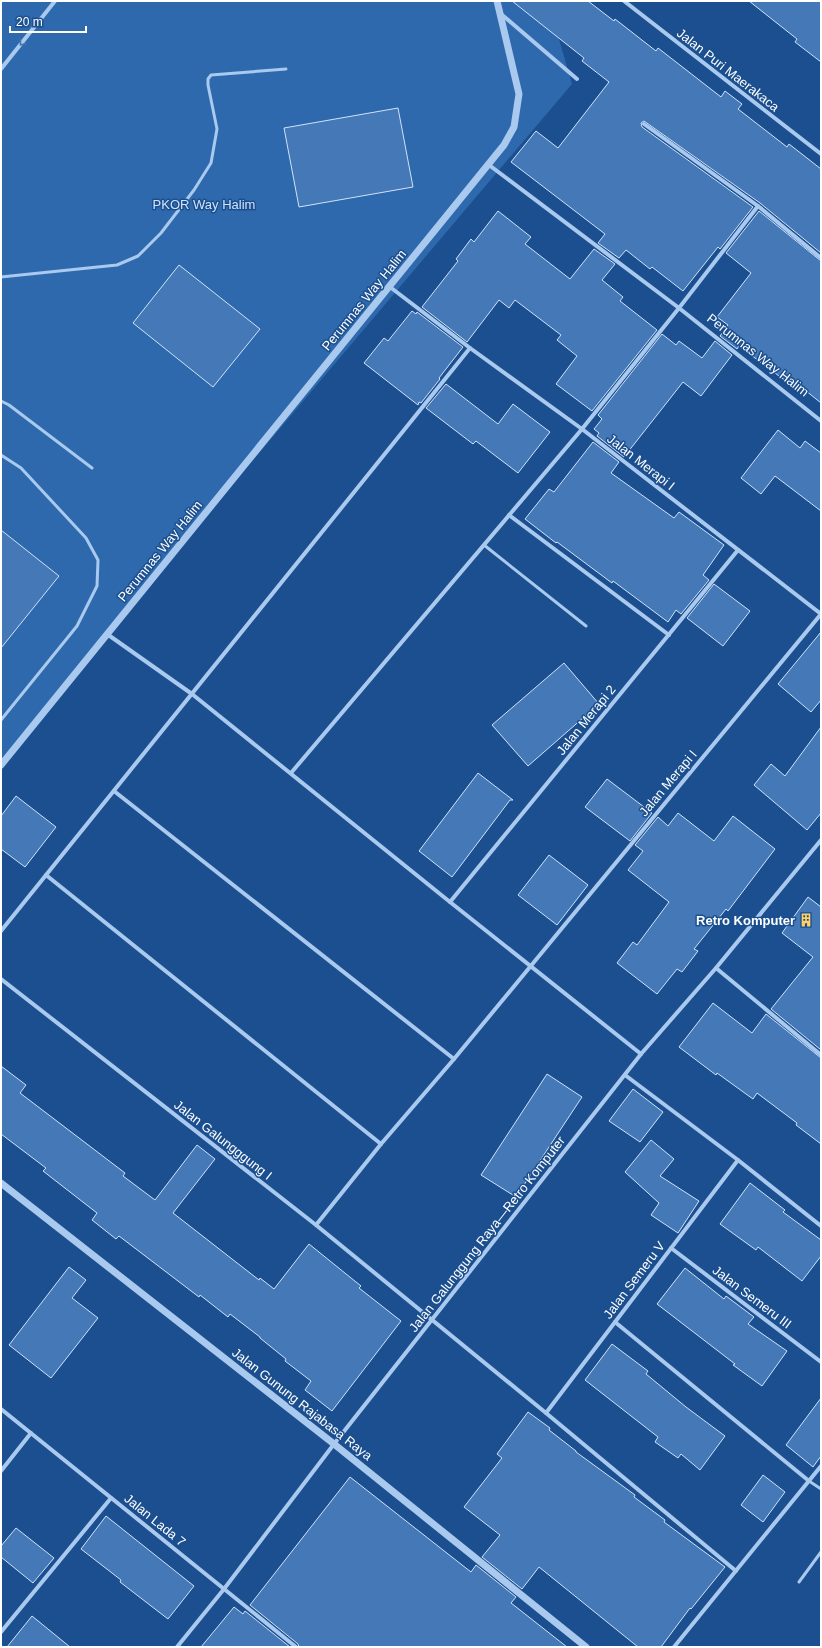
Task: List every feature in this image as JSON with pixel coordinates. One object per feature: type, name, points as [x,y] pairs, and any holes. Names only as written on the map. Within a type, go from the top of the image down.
[{"type":"street","points":[[1,69],[55,1]]},
{"type":"street","points":[[489,165],[504,145],[514,127],[519,99],[497,1]]},
{"type":"street","name":"Jalan Puri Maerakaca","points":[[624,1],[821,154]]},
{"type":"street","points":[[500,13],[577,79]]},
{"type":"street","points":[[644,124],[758,206],[821,258]]},
{"type":"street","name":"Perumnas Way Halim","points":[[1,765],[489,165],[679,308],[821,421]]},
{"type":"street","points":[[291,773],[582,429],[758,206]]},
{"type":"street","name":"Jalan Merapi I","points":[[316,1225],[381,1144],[454,1059],[821,614],[582,429],[470,348],[390,287]]},
{"type":"street","points":[[1,931],[470,348]]},
{"type":"street","points":[[509,515],[669,634]]},
{"type":"street","name":"Jalan Merapi 2","points":[[450,902],[738,550]]},
{"type":"street","points":[[108,634],[192,694],[450,902],[642,1054]]},
{"type":"street","points":[[114,790],[454,1059]]},
{"type":"street","name":"Jalan Galunggung Raya—Retro Komputer","points":[[177,1647],[224,1589],[334,1444],[431,1320],[625,1075],[716,968],[821,840]]},
{"type":"street","points":[[46,875],[381,1144]]},
{"type":"street","points":[[716,968],[821,1055]]},
{"type":"street","name":"Jalan Galungggung I","points":[[1,979],[316,1225],[736,1571]]},
{"type":"street","points":[[625,1075],[738,1160],[821,1226]]},
{"type":"street","name":"Jalan Semeru V","points":[[546,1413],[738,1160]]},
{"type":"street","name":"Jalan Gunung Rajabasa Raya","points":[[1,1183],[334,1444],[586,1647]]},
{"type":"street","name":"Jalan Semeru III","points":[[671,1248],[821,1362]]},
{"type":"street","points":[[615,1322],[809,1481]]},
{"type":"street","name":"Jalan Lada 7","points":[[1,1409],[296,1647]]},
{"type":"street","points":[[1,1471],[31,1433]]},
{"type":"street","points":[[674,1647],[821,1466]]},
{"type":"street","points":[[1,1632],[111,1498]]},
{"type":"lane","points":[[1,277],[117,265],[138,256],[161,233],[194,190],[211,163],[217,129],[208,85],[208,79],[211,75],[286,69]]},
{"type":"lane","points":[[1,401],[10,405],[92,468]]},
{"type":"lane","points":[[1,455],[22,468],[86,538],[98,560],[98,586],[77,626],[1,720]]},
{"type":"lane","points":[[484,545],[586,626]]},
{"type":"lane","points":[[809,1481],[821,1489]]},
{"type":"lane","points":[[799,1582],[821,1552]]},
{"type":"green space","name":"PKOR Way Halim","points":[[1,1],[548,1],[572,84],[164,565],[1,767]]},
{"type":"building","points":[[512,1],[588,1],[614,21],[615,19],[656,51],[658,48],[721,97],[725,91],[742,104],[738,109],[787,147],[789,144],[821,169],[821,253],[760,203],[644,121],[641,123],[642,127],[753,207],[720,249],[718,247],[683,291],[652,267],[650,269],[626,250],[619,258],[598,243],[605,234],[511,162],[536,131],[558,148],[609,82],[582,61],[584,58]]},
{"type":"building","points":[[749,1],[821,1],[821,62],[795,42],[797,39]]},
{"type":"building","points":[[398,108],[413,187],[299,207],[284,128]]},
{"type":"building","points":[[498,211],[531,237],[525,244],[570,279],[594,249],[615,264],[602,280],[623,297],[620,301],[657,330],[592,411],[556,384],[577,356],[557,340],[561,335],[515,300],[509,308],[499,300],[467,342],[422,307],[458,261],[456,259],[471,239],[474,242]]},
{"type":"building","points":[[759,211],[821,261],[821,403],[790,378],[787,382],[739,346],[737,349],[720,336],[728,325],[717,317],[751,273],[726,253]]},
{"type":"building","points":[[179,265],[260,329],[213,387],[133,323]]},
{"type":"building","points":[[412,311],[416,314],[417,312],[463,347],[439,378],[440,379],[418,405],[364,363],[384,338],[388,341]]},
{"type":"building","points":[[662,334],[676,345],[679,341],[702,358],[715,341],[732,355],[701,396],[683,382],[624,457],[597,436],[599,433],[594,429],[602,419],[598,415]]},
{"type":"building","points":[[446,384],[498,424],[513,404],[550,432],[518,473],[476,441],[473,444],[426,408]]},
{"type":"building","points":[[778,430],[800,448],[805,441],[821,453],[821,511],[775,476],[761,494],[741,478]]},
{"type":"building","points":[[593,442],[619,462],[611,473],[674,518],[679,512],[724,545],[703,575],[709,580],[681,614],[676,610],[668,622],[613,581],[612,583],[557,542],[556,543],[525,519],[549,489],[554,492]]},
{"type":"building","points":[[1,530],[59,576],[1,648]]},
{"type":"building","points":[[714,584],[750,611],[723,646],[687,618]]},
{"type":"building","points":[[821,632],[821,700],[811,712],[778,684]]},
{"type":"building","points":[[564,663],[599,704],[528,766],[492,725]]},
{"type":"building","points":[[821,727],[821,813],[807,830],[754,785],[771,764],[785,776]]},
{"type":"building","points":[[478,773],[513,800],[510,800],[452,877],[419,851]]},
{"type":"building","points":[[607,779],[652,813],[630,841],[585,807]]},
{"type":"building","points":[[16,796],[56,827],[25,867],[1,849],[1,816]]},
{"type":"building","points":[[678,813],[714,841],[733,816],[775,849],[728,911],[726,909],[694,949],[698,951],[682,972],[677,969],[657,994],[617,963],[633,942],[637,945],[669,902],[628,870],[643,851],[635,845],[658,817],[668,826]]},
{"type":"building","points":[[549,855],[588,885],[557,925],[518,895]]},
{"type":"building","points":[[808,897],[821,907],[821,1050],[771,1009],[813,957],[782,933]]},
{"type":"building","points":[[713,1003],[752,1033],[766,1014],[821,1058],[821,1144],[796,1125],[797,1123],[757,1093],[753,1099],[717,1073],[716,1075],[679,1047]]},
{"type":"building","points":[[1,1066],[26,1085],[20,1093],[125,1173],[123,1176],[155,1200],[197,1145],[215,1159],[173,1213],[259,1280],[260,1278],[274,1289],[309,1244],[361,1286],[359,1288],[401,1321],[332,1411],[305,1390],[311,1381],[285,1361],[286,1359],[260,1337],[230,1314],[228,1317],[200,1295],[199,1297],[119,1236],[116,1239],[92,1220],[97,1213],[43,1171],[46,1168],[1,1134]]},
{"type":"building","points":[[547,1074],[582,1097],[516,1197],[481,1175]]},
{"type":"building","points":[[633,1089],[663,1112],[640,1142],[609,1121]]},
{"type":"building","points":[[651,1140],[674,1159],[660,1176],[699,1201],[678,1233],[651,1215],[659,1203],[625,1172]]},
{"type":"building","points":[[750,1183],[785,1210],[783,1212],[821,1240],[821,1256],[802,1281],[758,1247],[756,1250],[720,1224]]},
{"type":"building","points":[[69,1267],[86,1280],[72,1298],[98,1318],[51,1378],[9,1345]]},
{"type":"building","points":[[685,1268],[724,1299],[726,1296],[754,1317],[748,1324],[787,1351],[762,1386],[733,1365],[735,1364],[657,1304]]},
{"type":"building","points":[[612,1344],[648,1371],[646,1374],[686,1407],[725,1436],[700,1470],[681,1454],[678,1458],[655,1442],[658,1437],[585,1380]]},
{"type":"building","points":[[821,1398],[821,1456],[813,1467],[786,1445]]},
{"type":"building","points":[[528,1412],[550,1428],[549,1430],[576,1452],[635,1495],[634,1497],[665,1520],[664,1522],[725,1567],[691,1609],[690,1608],[661,1647],[638,1647],[539,1567],[522,1589],[482,1557],[500,1535],[464,1507],[502,1458],[497,1454]]},
{"type":"building","points":[[763,1475],[785,1492],[763,1522],[741,1505]]},
{"type":"building","points":[[350,1477],[471,1572],[476,1565],[516,1597],[511,1603],[567,1647],[299,1647],[298,1644],[250,1605]]},
{"type":"building","points":[[106,1516],[194,1586],[168,1619],[120,1582],[121,1580],[81,1549]]},
{"type":"building","points":[[16,1528],[54,1558],[33,1583],[1,1557],[1,1546]]},
{"type":"building","points":[[234,1607],[243,1614],[245,1611],[290,1647],[201,1647]]},
{"type":"building","points":[[32,1616],[70,1647],[7,1647]]},
{"type":"place","name":"Retro Komputer","points":[[806,920]]}]
